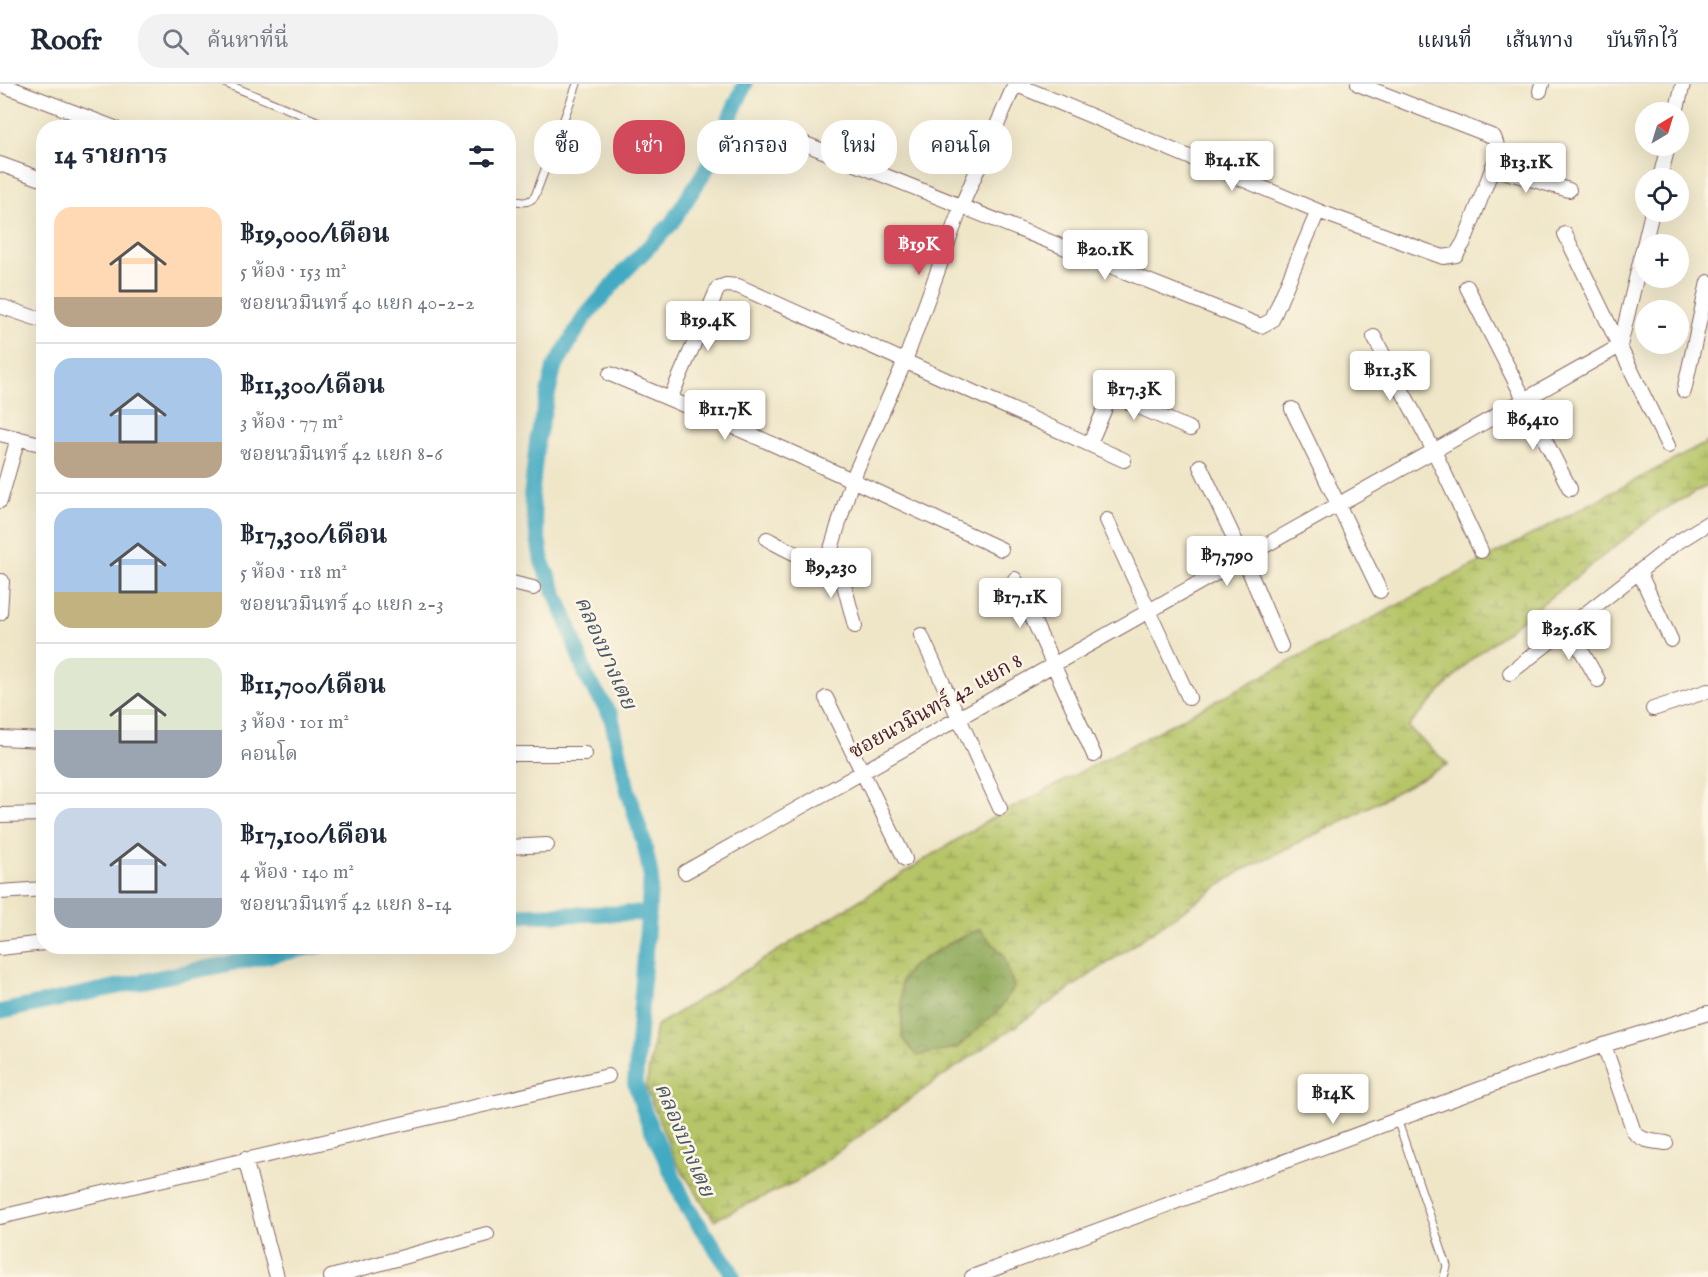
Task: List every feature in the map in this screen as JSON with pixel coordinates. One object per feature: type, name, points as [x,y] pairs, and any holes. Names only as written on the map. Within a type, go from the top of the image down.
[{"type":"street","points":[[0,84],[23,88],[97,120]]},
{"type":"street","points":[[827,562],[852,480],[905,361],[961,207],[1015,84],[1318,211],[1443,257],[1456,255],[1464,242],[1499,151],[1494,137],[1358,84]]},
{"type":"street","points":[[1678,102],[1683,84]]},
{"type":"street","points":[[809,145],[1261,326],[1272,320],[1318,211]]},
{"type":"street","points":[[0,164],[36,177]]},
{"type":"street","points":[[1492,168],[1569,190]]},
{"type":"street","points":[[1620,346],[1650,222]]},
{"type":"street","points":[[1565,234],[1668,446]]},
{"type":"street","points":[[1684,391],[1708,282]]},
{"type":"street","points":[[670,399],[718,288],[726,285],[738,286],[1124,460]]},
{"type":"street","points":[[1467,287],[1570,489]]},
{"type":"street","points":[[0,306],[36,318]]},
{"type":"street","points":[[1374,337],[1434,451],[1481,551]]},
{"type":"street","name":"ซอยนวมินทร์ 42 แยก 8","points":[[685,872],[1620,346]]},
{"type":"street","points":[[610,374],[852,480],[1001,549]]},
{"type":"street","points":[[1090,443],[1108,399],[1114,396],[1190,429]]},
{"type":"street","points":[[1292,409],[1380,591]]},
{"type":"street","points":[[0,434],[36,444]]},
{"type":"street","points":[[0,501],[18,438]]},
{"type":"street","points":[[1200,466],[1245,559],[1281,646]]},
{"type":"street","points":[[1107,520],[1189,698]]},
{"type":"street","points":[[1510,673],[1673,545],[1706,529]]},
{"type":"street","points":[[767,539],[794,555],[827,562],[843,581],[855,626]]},
{"type":"street","points":[[1639,572],[1671,640]]},
{"type":"street","points":[[1015,579],[1094,755]]},
{"type":"street","points":[[0,613],[2,581]]},
{"type":"street","points":[[516,584],[533,588]]},
{"type":"street","points":[[1568,627],[1598,680]]},
{"type":"street","points":[[921,635],[1000,808]]},
{"type":"street","points":[[1653,710],[1708,691]]},
{"type":"street","points":[[826,698],[905,859]]},
{"type":"street","points":[[0,738],[36,740]]},
{"type":"street","points":[[516,754],[585,754]]},
{"type":"street","points":[[0,815],[36,814]]},
{"type":"street","points":[[516,847],[547,845]]},
{"type":"street","points":[[0,892],[36,890]]},
{"type":"street","points":[[0,948],[36,944]]},
{"type":"street","points":[[972,1277],[1397,1119],[1604,1045],[1708,1013]]},
{"type":"street","points":[[1604,1045],[1634,1132],[1646,1141],[1666,1143]]},
{"type":"street","points":[[0,1217],[608,1076]]},
{"type":"street","points":[[245,1159],[277,1277]]},
{"type":"street","points":[[332,1277],[487,1234]]},
{"type":"lane","points":[[226,84],[314,120]]},
{"type":"lane","points":[[516,202],[526,202],[535,196],[577,84]]},
{"type":"lane","points":[[1397,1119],[1447,1266],[1444,1277]]},
{"type":"green space","points":[[1708,442],[1708,485],[1659,512],[1468,662],[1408,727],[1448,764],[1348,818],[1241,871],[933,1083],[797,1181],[714,1220],[676,1162],[646,1088],[656,1026],[989,820]],"holes":[[[980,929],[1004,956],[1014,988],[1000,1009],[957,1048],[917,1056],[902,1038],[901,981],[912,966],[951,942]]]},
{"type":"green space","points":[[980,929],[1004,956],[1014,988],[1000,1009],[957,1048],[917,1057],[902,1038],[901,981],[912,966],[951,942]]},
{"type":"waterway","name":"คลองบางเตย","points":[[733,1277],[688,1209],[647,1119],[635,1083],[651,877],[611,716],[586,676],[567,621],[542,562],[531,496],[537,441],[554,368],[584,318],[624,272],[671,224],[707,168],[745,84]]},
{"type":"waterway","points":[[516,916],[649,913]]},
{"type":"waterway","points":[[0,1012],[278,954]]}]
